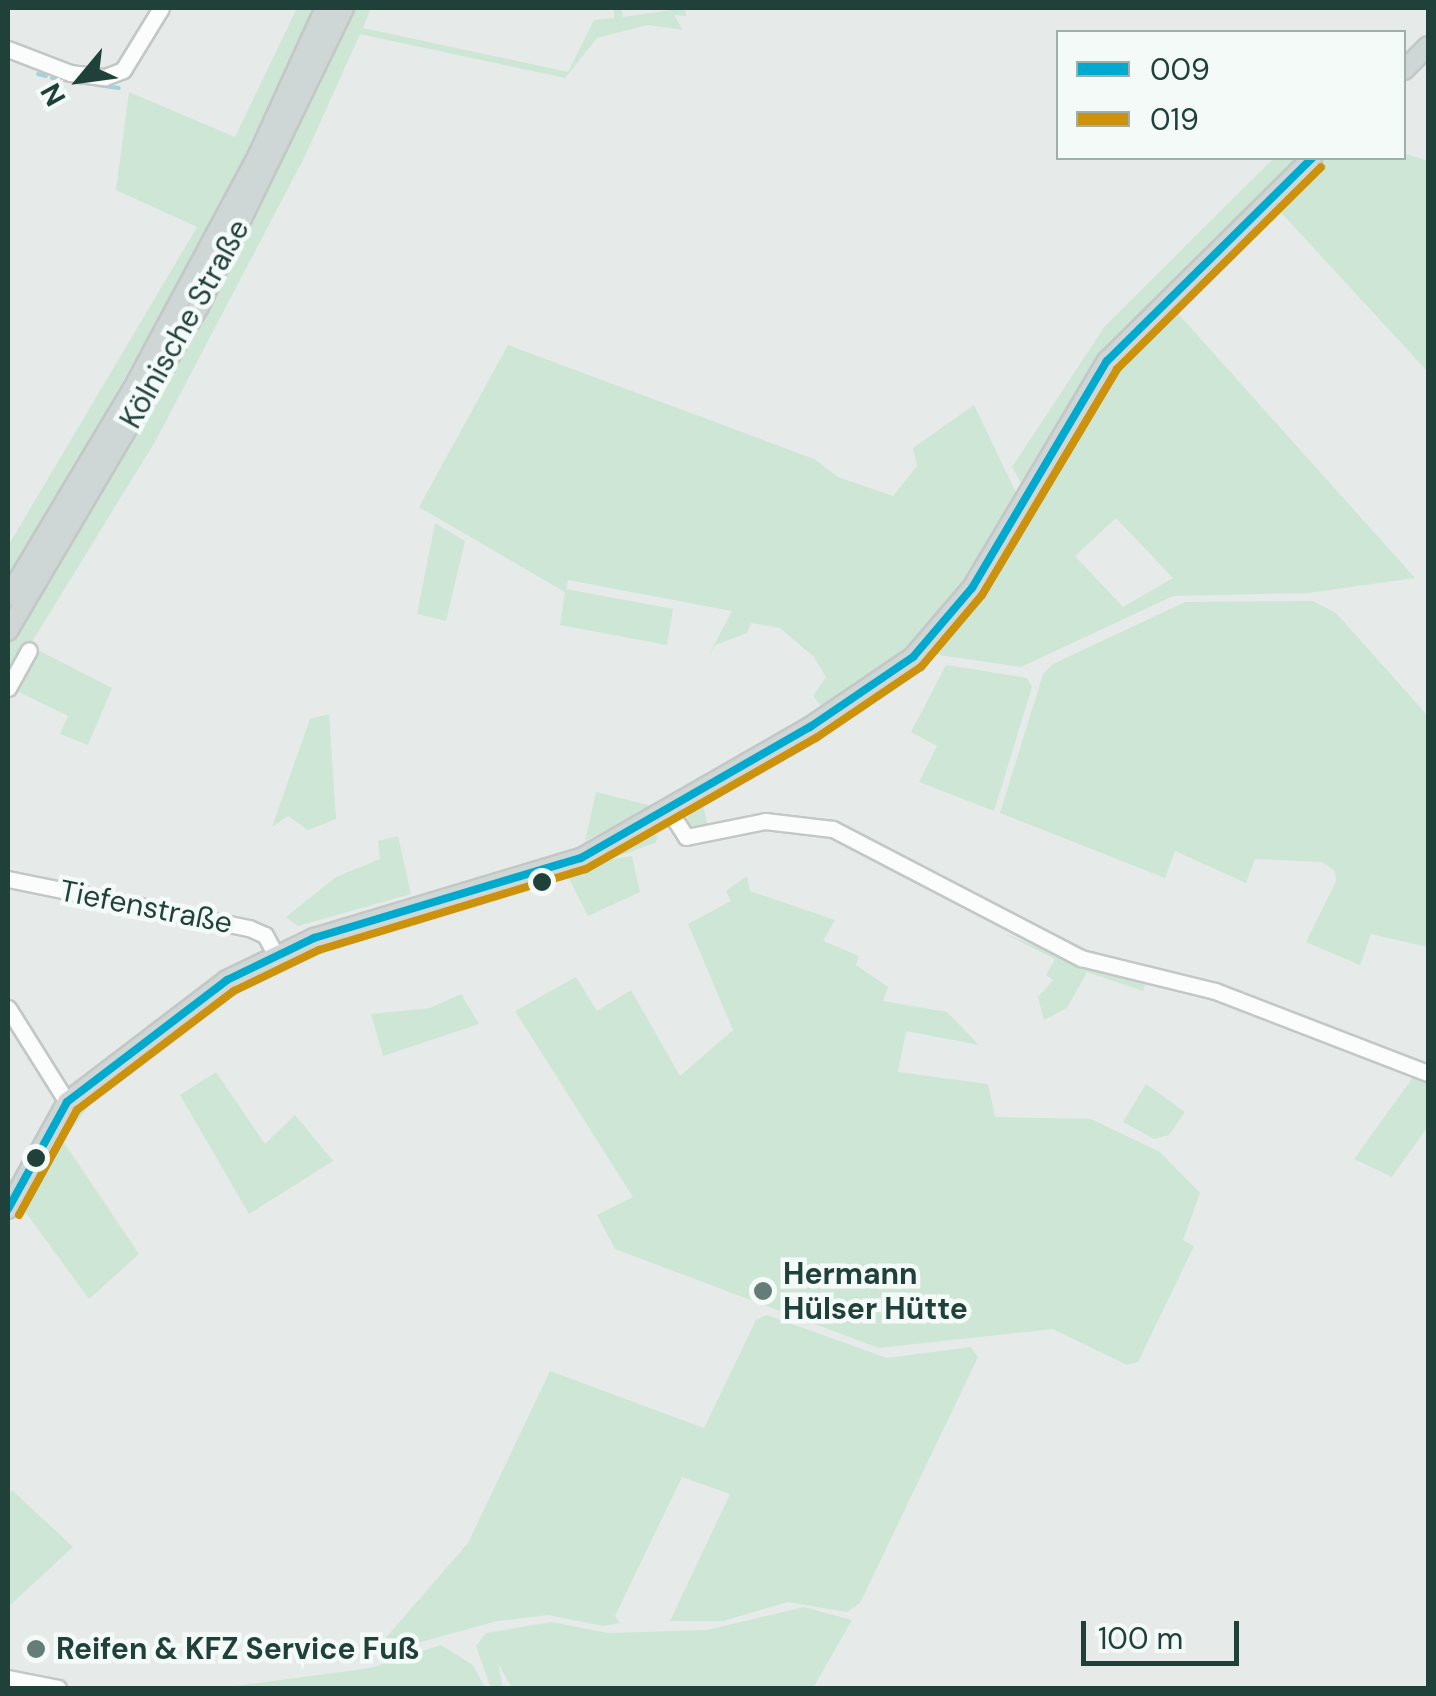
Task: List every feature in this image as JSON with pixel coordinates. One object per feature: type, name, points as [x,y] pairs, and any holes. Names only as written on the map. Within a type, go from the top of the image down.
[{"type":"main road","name":"Kölnische Straße","points":[[8,597],[132,390],[258,155],[326,8]]},
{"type":"main road","name":"Kölnische Straße","points":[[8,631],[199,307],[344,8]]},
{"type":"main road","points":[[1406,68],[1428,46]]},
{"type":"main road","points":[[8,1209],[67,1102],[124,1052],[274,952],[555,868],[668,809],[913,656],[972,588],[1107,361],[1310,160]]},
{"type":"street","points":[[8,49],[70,74],[105,77],[123,70],[161,8]]},
{"type":"street","points":[[8,688],[30,650]]},
{"type":"street","points":[[668,809],[686,838],[765,821],[833,828],[1081,958],[1214,990],[1428,1073]]},
{"type":"street","name":"Tiefenstraße","points":[[8,879],[249,928],[265,935],[274,952]]},
{"type":"street","points":[[8,1008],[67,1102]]},
{"type":"street","points":[[8,1678],[58,1688]]},
{"type":"green space","points":[[297,8],[317,8],[235,184],[8,583],[8,546],[197,227],[116,190],[129,92],[235,137]]},
{"type":"green space","points":[[354,8],[371,8],[363,28],[568,72],[594,20],[614,18],[614,8],[622,8],[623,17],[685,8],[686,16],[674,15],[683,30],[648,25],[597,38],[565,78],[360,34],[305,156],[156,440],[8,681],[8,645],[201,318]]},
{"type":"green space","points":[[1406,154],[1428,161],[1428,372],[1275,206],[1173,308],[1415,578],[1308,593],[1173,596],[1021,667],[925,653],[997,563],[1123,353],[1317,160],[1406,160]],"holes":[[[1116,518],[1173,578],[1123,607],[1075,556]]]},
{"type":"green space","points":[[1272,160],[1299,160],[1112,346],[1073,400],[1029,481],[1021,483],[1012,467],[1105,326]]},
{"type":"green space","points":[[508,345],[814,459],[838,477],[893,496],[917,466],[913,448],[974,405],[1020,501],[981,567],[900,659],[790,733],[787,728],[821,706],[813,696],[826,677],[814,657],[780,628],[751,623],[747,633],[715,645],[706,660],[732,611],[568,580],[566,589],[673,609],[667,645],[560,625],[565,592],[419,507]]},
{"type":"green space","points":[[435,523],[465,541],[446,621],[417,614]]},
{"type":"green space","points":[[1313,601],[1336,613],[1428,716],[1428,947],[1371,934],[1360,965],[1306,942],[1336,881],[1335,871],[1322,862],[1255,859],[1246,883],[1175,851],[1165,878],[1000,813],[1043,674],[1053,664],[1185,602]]},
{"type":"green space","points":[[34,648],[112,688],[88,745],[60,734],[68,716],[11,688]]},
{"type":"green space","points":[[915,665],[799,750],[703,805],[708,827],[686,825],[689,809]]},
{"type":"green space","points":[[946,665],[1027,678],[1032,687],[994,811],[919,782],[937,746],[911,732]]},
{"type":"green space","points":[[329,714],[336,819],[308,830],[288,816],[272,827],[310,719]]},
{"type":"green space","points":[[596,792],[653,806],[585,841]]},
{"type":"green space","points":[[648,831],[658,837],[655,843],[607,860],[632,856],[640,892],[588,916],[565,871]]},
{"type":"green space","points":[[398,836],[411,894],[298,926],[286,917],[336,877],[380,859],[378,841]]},
{"type":"green space","points":[[747,876],[750,891],[835,920],[823,941],[859,956],[856,965],[888,987],[883,1001],[947,1012],[979,1045],[906,1031],[898,1072],[988,1084],[995,1117],[1091,1119],[1160,1152],[1200,1193],[1183,1240],[1194,1246],[1138,1362],[1127,1365],[1053,1329],[879,1348],[615,1249],[597,1215],[633,1197],[515,1011],[576,977],[597,1011],[631,990],[680,1076],[733,1030],[688,924],[731,901],[726,891]]},
{"type":"green space","points":[[1003,933],[1089,968],[1146,982],[1143,991],[1087,972],[1067,1008],[1044,1020],[1038,997],[1053,980],[1046,975],[1055,959]]},
{"type":"green space","points":[[461,994],[479,1024],[383,1056],[371,1014],[430,1008]]},
{"type":"green space","points":[[216,1072],[265,1144],[295,1115],[333,1161],[249,1214],[180,1095]]},
{"type":"green space","points":[[1416,1073],[1428,1080],[1428,1126],[1392,1177],[1354,1159]]},
{"type":"green space","points":[[105,1084],[63,1141],[139,1254],[89,1299],[21,1206],[67,1122]]},
{"type":"green space","points":[[1146,1084],[1185,1112],[1169,1135],[1154,1139],[1123,1122]]},
{"type":"green space","points":[[767,1315],[887,1358],[971,1347],[978,1357],[860,1603],[847,1612],[788,1602],[723,1621],[670,1621],[730,1494],[682,1477],[615,1616],[620,1623],[603,1626],[548,1615],[497,1621],[370,1656],[468,1543],[550,1371],[704,1428],[756,1320]]},
{"type":"green space","points":[[12,1490],[73,1547],[8,1607],[8,1495]]},
{"type":"green space","points":[[804,1607],[852,1620],[813,1688],[512,1688],[498,1663],[503,1688],[491,1688],[476,1646],[486,1633],[552,1622],[608,1633],[707,1630]]},
{"type":"green space","points":[[441,1645],[473,1665],[485,1688],[220,1688],[371,1668]]},
{"type":"waterway","points":[[38,74],[46,76]]},
{"type":"waterway","points":[[52,78],[81,82]]},
{"type":"waterway","points":[[97,85],[119,88]]},
{"type":"transit line","name":"009","points":[[8,1209],[67,1102],[227,980],[314,938],[581,858],[810,727],[913,657],[972,588],[1107,361],[1310,160]]},
{"type":"transit line","name":"019","points":[[19,1215],[77,1110],[234,991],[319,950],[586,869],[816,738],[921,667],[982,595],[1117,369],[1321,167]]},
{"type":"place","name":"Hermann Hülser Hütte","points":[[763,1291]]},
{"type":"place","name":"Reifen & KFZ Service Fuß","points":[[36,1649]]}]
